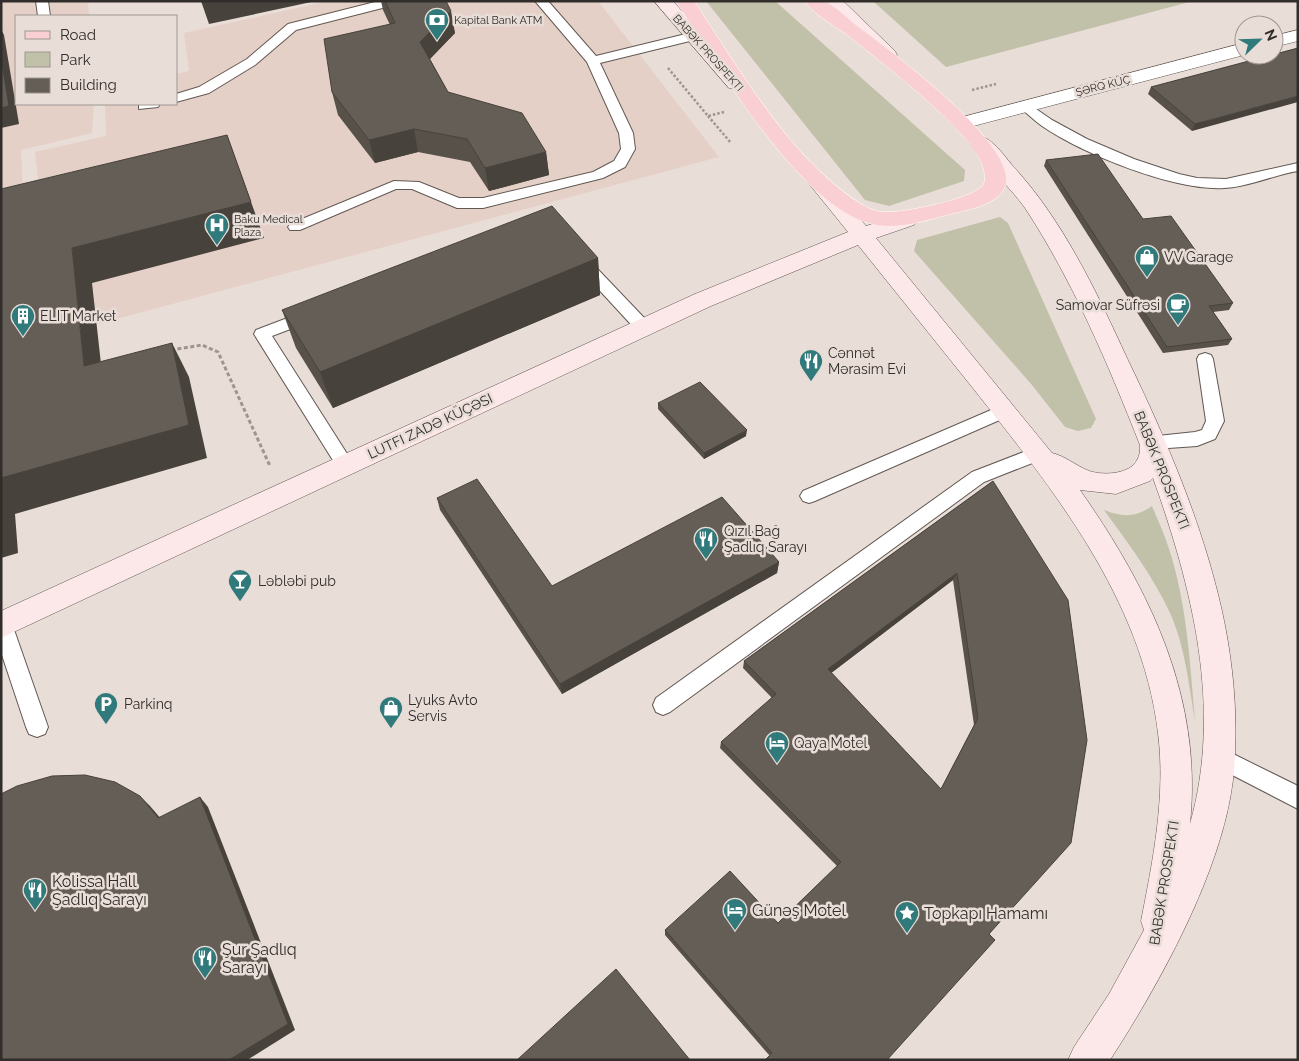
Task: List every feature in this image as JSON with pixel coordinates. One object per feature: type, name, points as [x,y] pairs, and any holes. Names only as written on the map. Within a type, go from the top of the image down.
[{"type":"main road","name":"BABƏK PROSPEKTI","points":[[663,1],[754,104],[1005,410],[1072,497],[1118,575],[1141,620],[1161,670],[1171,710],[1176,761],[1174,822],[1152,952]]},
{"type":"main road","name":"BABƏK PROSPEKTI","points":[[686,1],[754,104]]},
{"type":"main road","name":"BABƏK PROSPEKTI","points":[[813,1],[900,67]]},
{"type":"main road","name":"BABƏK PROSPEKTI","points":[[832,1],[900,67],[962,123],[1017,182],[1047,225],[1085,293],[1171,483],[1199,574],[1211,631],[1218,706],[1219,757],[1213,795],[1200,846],[1186,887],[1152,952]]},
{"type":"main road","name":"BABƏK PROSPEKTI","points":[[810,174],[843,202],[865,215],[881,219],[906,220],[976,200],[989,191],[996,181],[995,168],[978,141]]},
{"type":"main road","name":"LUTFI ZADƏ KÜÇƏSI","points":[[2,624],[703,300],[862,235],[906,220]]},
{"type":"main road","points":[[1039,453],[1067,473],[1084,481],[1116,484],[1141,474],[1150,464],[1154,442]]},
{"type":"main road","points":[[1087,1060],[1132,993],[1152,952]]},
{"type":"street","points":[[1284,39],[1298,35]]},
{"type":"street","name":"ŞƏRQ KÜÇ","points":[[962,123],[1234,52]]},
{"type":"lane","points":[[42,1],[44,15]]},
{"type":"lane","points":[[178,97],[204,90],[252,62],[292,27],[394,1]]},
{"type":"lane","points":[[295,227],[394,185],[414,185],[457,202],[483,203],[598,174],[620,164],[628,149],[626,133],[593,61],[541,1]]},
{"type":"lane","points":[[593,61],[694,36]]},
{"type":"lane","points":[[1026,106],[1064,133],[1169,177],[1188,182],[1215,184],[1242,182],[1298,167]]},
{"type":"lane","points":[[576,254],[644,328]]},
{"type":"lane","points":[[327,309],[262,334],[345,465]]},
{"type":"lane","points":[[1154,442],[1197,439],[1209,434],[1215,421],[1205,359]]},
{"type":"lane","points":[[809,496],[1005,410]]},
{"type":"lane","points":[[663,705],[978,477],[1039,453]]},
{"type":"lane","points":[[2,624],[37,727]]},
{"type":"lane","points":[[1219,757],[1298,798]]},
{"type":"path","points":[[650,47],[731,144]]},
{"type":"path","points":[[972,90],[1002,83]]},
{"type":"path","points":[[708,116],[754,104]]},
{"type":"path","points":[[167,351],[185,346],[202,345],[218,352],[283,494]]},
{"type":"shaded area","points":[[1,1],[88,1],[89,15],[15,15],[15,105],[94,105],[92,133],[21,150],[23,191],[1,196]]},
{"type":"shaded area","name":"Baku Medical Plaza","points":[[328,1],[598,1],[719,157],[57,335],[35,152],[106,136],[105,105],[178,105],[178,74],[189,71],[184,33]]},
{"type":"green space","points":[[706,1],[775,1],[965,170],[964,181],[889,206],[865,200]]},
{"type":"green space","points":[[873,1],[1193,1],[946,67]]},
{"type":"green space","points":[[1000,217],[1008,223],[1096,419],[1091,428],[1078,431],[1065,427],[1032,385],[914,251],[917,240]]},
{"type":"green space","points":[[1152,506],[1167,544],[1180,591],[1187,634],[1195,721],[1183,652],[1170,613],[1148,573],[1104,510],[1128,515],[1140,513]]},
{"type":"building","points":[[385,1],[446,1],[451,11],[420,42],[448,92],[522,113],[546,152],[485,168],[467,139],[414,129],[369,140],[332,92],[324,39],[395,23]]},
{"type":"building","points":[[1298,48],[1298,96],[1195,124],[1151,87],[1234,65],[1284,65],[1284,52]]},
{"type":"building","points":[[1,57],[9,106],[1,108]]},
{"type":"building","points":[[227,135],[251,202],[72,248],[84,366],[172,343],[189,425],[1,478],[1,189]]},
{"type":"building","points":[[1098,154],[1143,219],[1171,216],[1233,303],[1209,306],[1232,339],[1167,347],[1046,160]]},
{"type":"building","points":[[552,206],[598,258],[320,372],[282,310]]},
{"type":"building","points":[[700,382],[747,430],[704,453],[658,403]]},
{"type":"building","points":[[477,479],[552,586],[722,497],[779,562],[560,684],[437,498]]},
{"type":"building","points":[[993,481],[1068,600],[1087,740],[1071,843],[989,934],[995,940],[887,1060],[765,1060],[772,1053],[665,930],[730,871],[778,923],[841,862],[721,742],[776,694],[744,661]],"holes":[[[957,573],[978,718],[941,789],[828,669]]]},
{"type":"building","points":[[85,775],[115,782],[140,796],[158,818],[200,797],[288,1024],[229,1060],[1,1060],[1,794],[17,786],[52,776]]},
{"type":"building","points":[[616,969],[690,1060],[517,1060]]},
{"type":"place","name":"Kapital Bank ATM","points":[[437,41]]},
{"type":"place","name":"Baku Medical Plaza","points":[[217,246]]},
{"type":"place","name":"VV Garage","points":[[1147,278]]},
{"type":"place","name":"Samovar Süfrəsi","points":[[1178,326]]},
{"type":"place","name":"ELIT Market","points":[[23,337]]},
{"type":"place","name":"Cənnət Mərasim Evi","points":[[811,382]]},
{"type":"place","name":"Qızıl Bağ Şadlıq Sarayı","points":[[706,560]]},
{"type":"place","name":"Ləbləbi pub","points":[[240,602]]},
{"type":"place","name":"Parkinq","points":[[106,725]]},
{"type":"place","name":"Lyuks Avto Servis","points":[[391,729]]},
{"type":"place","name":"Qaya Motel","points":[[777,764]]},
{"type":"place","name":"Kolissa Hall Şadlıq Sarayı","points":[[35,911]]},
{"type":"place","name":"Günəş Motel","points":[[735,931]]},
{"type":"place","name":"Topkapı Hamamı","points":[[907,934]]},
{"type":"place","name":"Şur Şadlıq Sarayı","points":[[205,979]]}]
